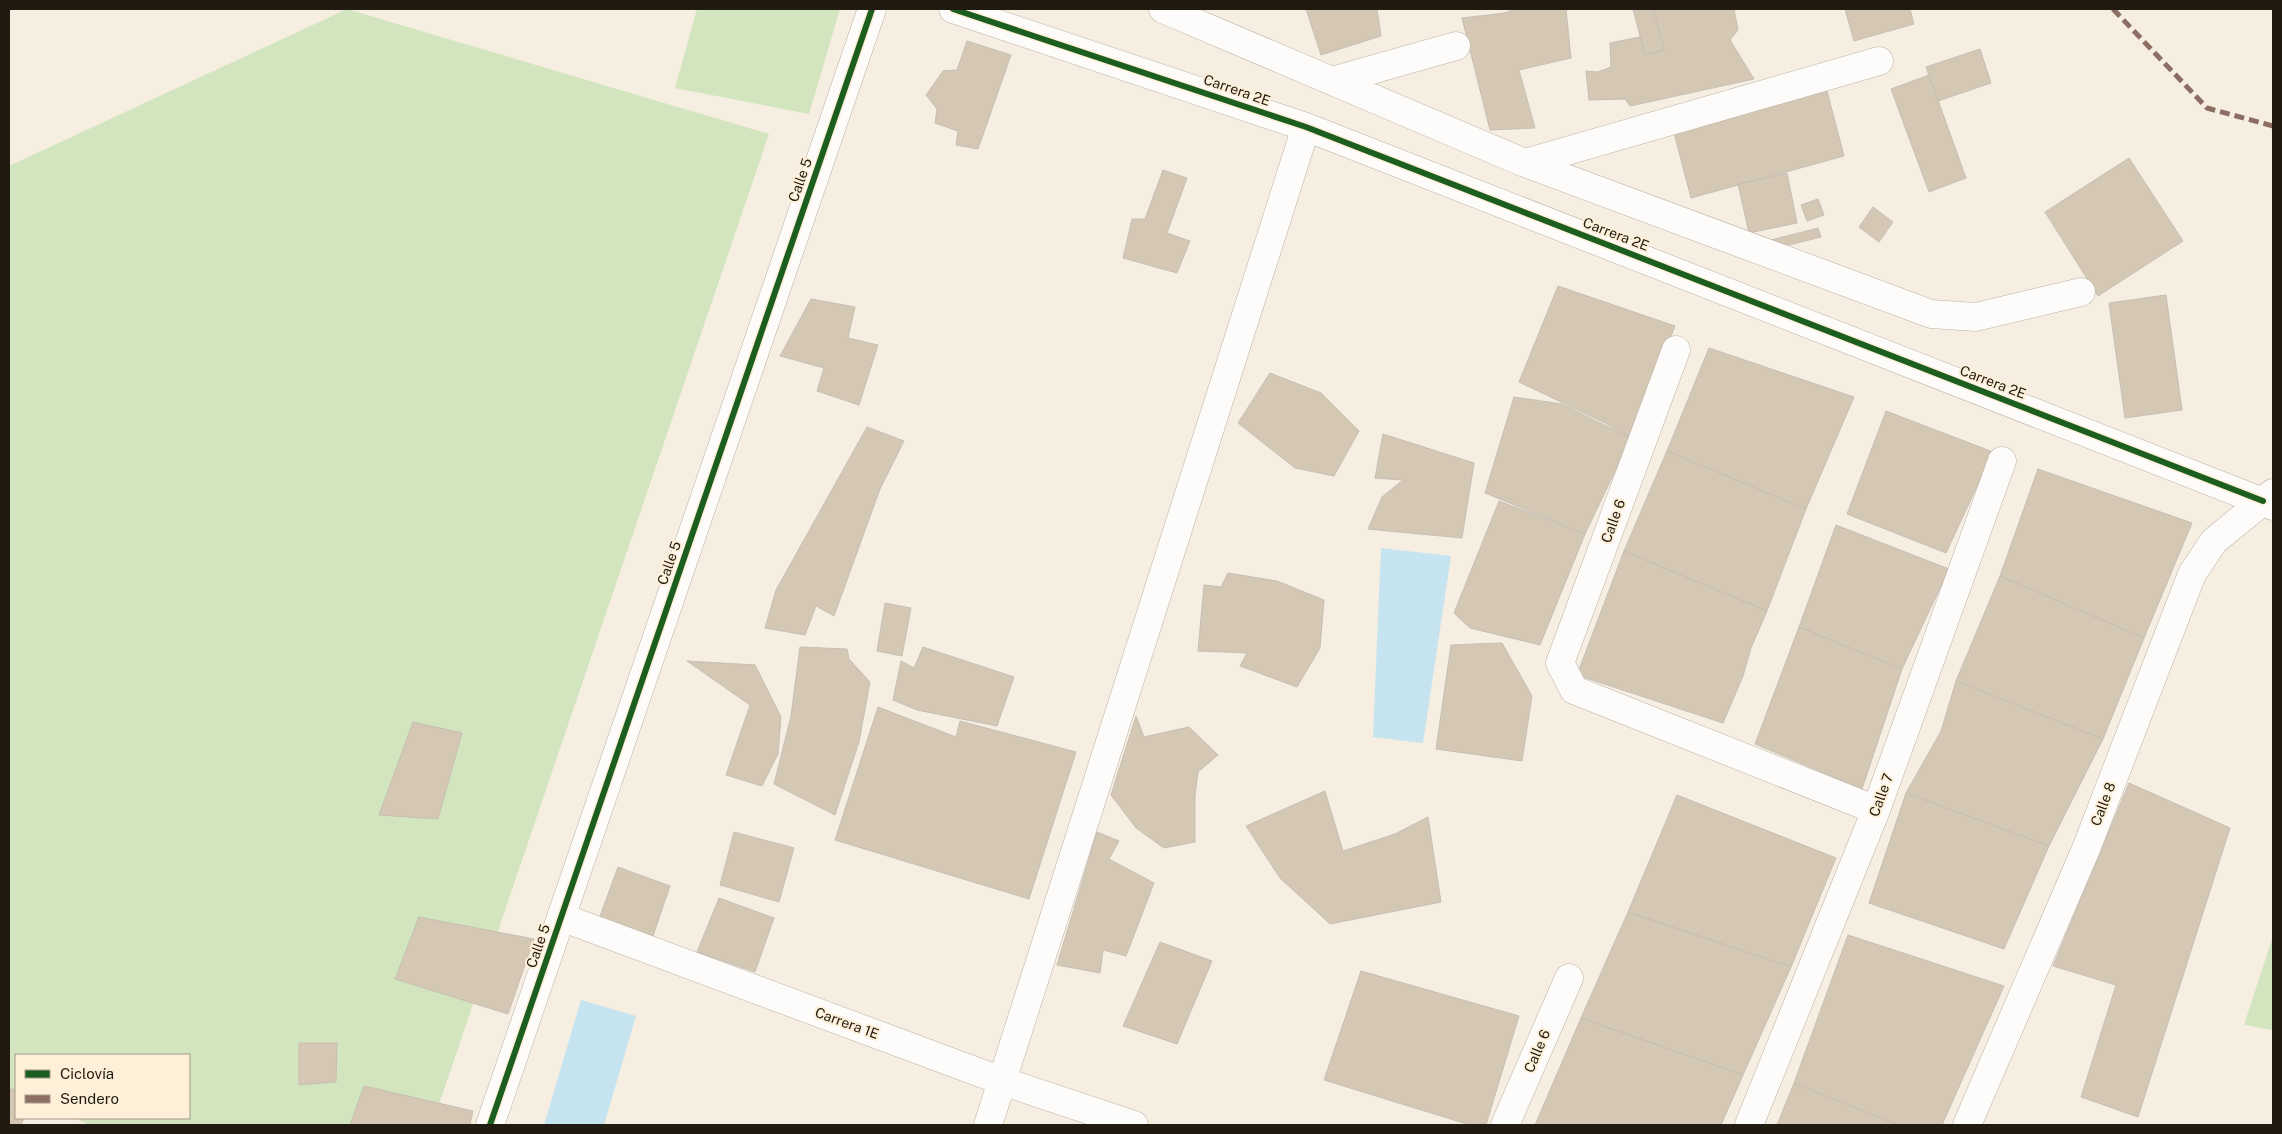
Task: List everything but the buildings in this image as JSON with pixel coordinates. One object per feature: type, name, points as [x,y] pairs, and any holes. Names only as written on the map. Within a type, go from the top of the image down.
[{"type":"street","name":"Calle 5","points":[[490,1125],[872,9]]},
{"type":"street","name":"Carrera 2E","points":[[953,9],[1306,127],[2270,500]]},
{"type":"street","points":[[1163,9],[1525,163],[1931,314],[1976,317],[2081,292]]},
{"type":"street","points":[[1332,81],[1456,46]]},
{"type":"street","points":[[1525,163],[1879,61]]},
{"type":"street","points":[[988,1125],[1306,127]]},
{"type":"street","name":"Calle 6","points":[[1676,350],[1560,663],[1574,690],[1876,810]]},
{"type":"street","name":"Calle 7","points":[[1749,1125],[1876,810],[2002,461]]},
{"type":"street","name":"Calle 8","points":[[1966,1125],[2086,849],[2192,574],[2214,541],[2270,500]]},
{"type":"street","name":"Carrera 1E","points":[[560,917],[1002,1081],[1134,1125]]},
{"type":"street","name":"Calle 6","points":[[1506,1125],[1569,978]]},
{"type":"green space","points":[[347,9],[769,134],[432,1125],[89,1125],[77,1119],[190,1119],[190,1054],[15,1054],[15,1094],[9,1093],[9,166]]},
{"type":"green space","points":[[697,9],[840,9],[809,114],[675,88]]},
{"type":"green space","points":[[2273,936],[2273,1030],[2244,1025]]},
{"type":"water","points":[[1381,548],[1451,556],[1423,743],[1373,737]]},
{"type":"water","points":[[581,1000],[636,1016],[604,1125],[544,1125]]},
{"type":"marked path","points":[[2113,9],[2207,108],[2273,126]]},
{"type":"cycle path","points":[[490,1125],[872,9]]},
{"type":"cycle path","points":[[953,9],[1306,127],[2263,501]]}]
